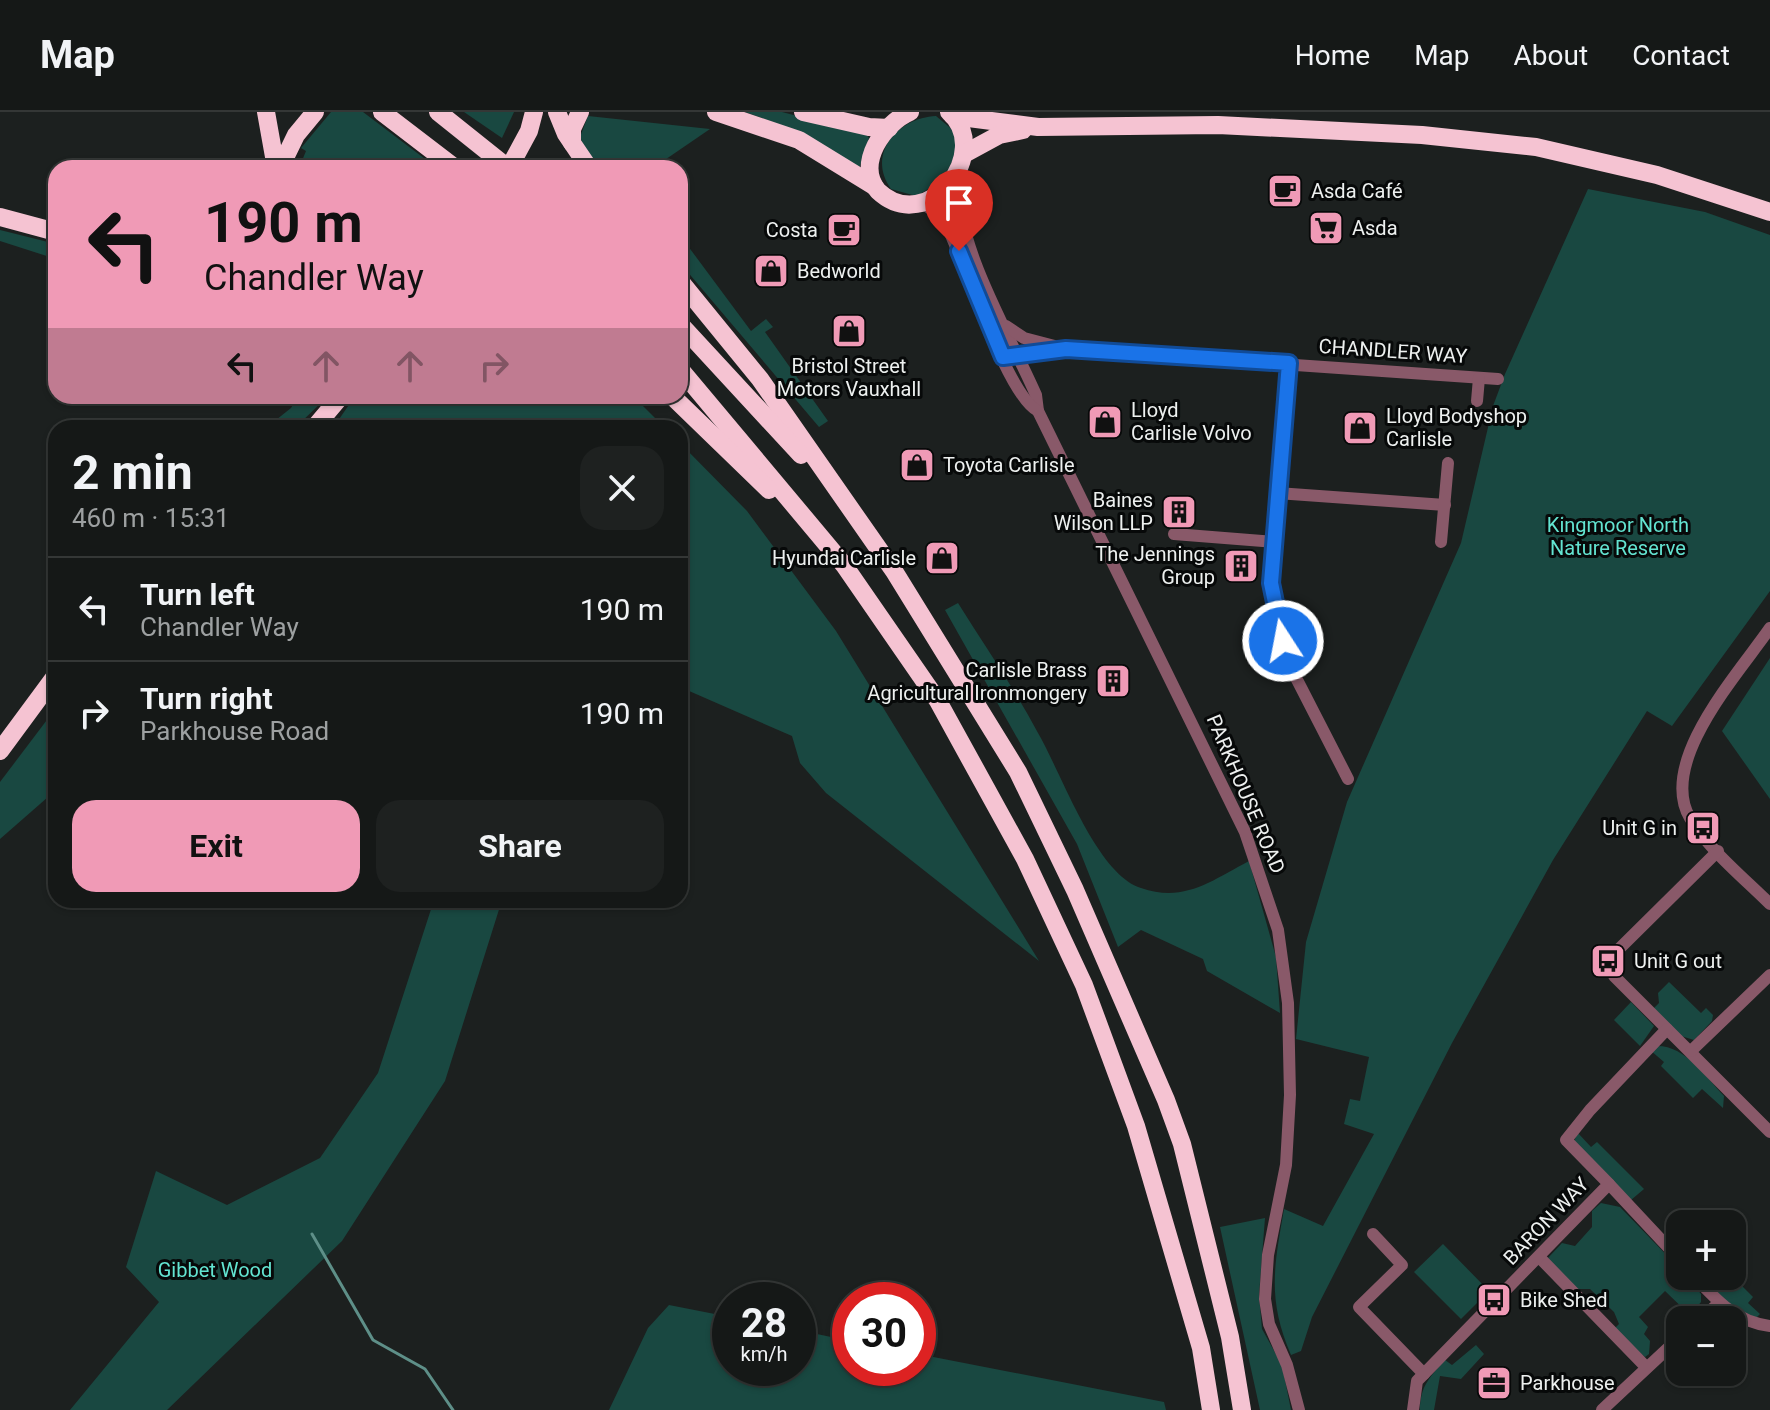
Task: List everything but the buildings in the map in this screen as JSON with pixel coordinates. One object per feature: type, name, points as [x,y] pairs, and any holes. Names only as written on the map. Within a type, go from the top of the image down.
[{"type":"highway","points":[[266,112],[276,160]]},
{"type":"highway","points":[[382,112],[445,160]]},
{"type":"highway","points":[[438,112],[498,160]]},
{"type":"highway","points":[[513,160],[529,131],[534,112]]},
{"type":"highway","points":[[529,131],[550,112]]},
{"type":"highway","points":[[557,112],[583,160]]},
{"type":"highway","points":[[572,144],[572,129],[580,112]]},
{"type":"highway","points":[[716,112],[799,140],[874,186],[883,196],[899,203],[925,205],[936,197],[960,162],[999,135],[1038,127]]},
{"type":"highway","points":[[803,112],[889,128]]},
{"type":"highway","points":[[874,186],[870,165],[872,155],[889,128],[907,113]]},
{"type":"highway","points":[[951,114],[1038,127],[1218,125],[1422,135],[1536,147],[1657,175],[1770,212]]},
{"type":"highway","points":[[951,114],[963,134],[960,162]]},
{"type":"highway","points":[[282,160],[290,144],[313,115]]},
{"type":"highway","points":[[0,217],[48,230]]},
{"type":"highway","points":[[688,291],[760,379],[894,571],[1018,772],[1082,904],[1182,1144],[1230,1337],[1242,1410]]},
{"type":"highway","points":[[688,333],[848,507]]},
{"type":"highway","points":[[688,379],[844,565],[938,701],[1025,859],[1084,985],[1136,1126],[1201,1348],[1211,1410]]},
{"type":"highway","points":[[321,420],[334,404]]},
{"type":"highway","points":[[680,404],[844,565]]},
{"type":"highway","points":[[0,751],[48,686]]},
{"type":"street","name":"CHANDLER WAY","points":[[960,162],[963,224],[1006,326],[1018,345],[1049,352],[1066,349]]},
{"type":"street","name":"PARKHOUSE ROAD","points":[[925,205],[943,218],[951,232],[1003,357],[1027,405],[1038,411]]},
{"type":"street","name":"CHANDLER WAY","points":[[1003,357],[1018,345],[1498,379]]},
{"type":"street","name":"PARKHOUSE ROAD","points":[[1018,345],[1038,411],[1245,832],[1278,930],[1288,1003],[1290,1095],[1286,1165],[1268,1255],[1265,1299],[1269,1324],[1287,1365],[1299,1410]]},
{"type":"street","points":[[1031,383],[1037,362],[1049,352]]},
{"type":"street","points":[[1289,363],[1271,583],[1287,655],[1348,779]]},
{"type":"street","name":"CHANDLER WAY","points":[[1477,401],[1479,378]]},
{"type":"street","points":[[1441,542],[1448,463]]},
{"type":"street","points":[[1277,493],[1445,505]]},
{"type":"street","points":[[1174,534],[1274,542]]},
{"type":"street","points":[[1770,628],[1686,756],[1682,785],[1691,820],[1770,904]]},
{"type":"street","points":[[1718,851],[1620,948],[1614,960],[1614,976],[1770,1132]]},
{"type":"street","points":[[1691,1051],[1770,975]]},
{"type":"street","name":"BARON WAY","points":[[1413,1410],[1417,1381],[1609,1184],[1566,1140],[1590,1110],[1667,1029]]},
{"type":"street","points":[[1609,1184],[1666,1245]]},
{"type":"street","points":[[1373,1234],[1402,1265],[1359,1307],[1424,1374]]},
{"type":"street","points":[[1540,1258],[1646,1367]]},
{"type":"street","points":[[1707,1290],[1747,1323],[1770,1326]]},
{"type":"street","points":[[1715,1306],[1719,1303]]},
{"type":"street","points":[[1602,1410],[1666,1349]]},
{"type":"green space","points":[[331,112],[363,112],[426,160],[302,160],[306,151],[301,148]]},
{"type":"green space","points":[[464,112],[514,112],[502,138]]},
{"type":"green space","points":[[745,112],[782,112],[866,134],[869,138],[859,169],[781,125]]},
{"type":"green space","points":[[588,116],[710,129],[665,160],[593,160],[580,137]]},
{"type":"green space","points":[[936,116],[954,131],[952,162],[934,185],[916,196],[891,189],[882,163],[890,140],[909,123]]},
{"type":"green space","name":"Kingmoor North Nature Reserve","points":[[1588,189],[1705,212],[1770,235],[1770,591],[1672,726],[1647,711],[1553,860],[1452,1043],[1312,1317],[1301,1351],[1291,1355],[1278,1317],[1275,1283],[1284,1209],[1323,1226],[1374,1134],[1344,1124],[1350,1099],[1360,1101],[1369,1057],[1296,1039],[1306,942],[1347,802],[1461,543],[1493,406]]},
{"type":"green space","points":[[0,230],[48,242],[48,256],[0,241]]},
{"type":"green space","points":[[688,246],[751,331],[766,319],[773,327],[765,332],[828,421],[819,427],[688,272]]},
{"type":"green space","points":[[293,404],[320,404],[303,420],[276,420]]},
{"type":"green space","points":[[350,404],[641,404],[657,420],[338,420]]},
{"type":"green space","points":[[688,451],[747,511],[836,631],[1039,961],[826,793],[800,763],[792,736],[688,690]]},
{"type":"green space","points":[[958,603],[1029,716],[1081,820],[1109,863],[1125,879],[1141,888],[1171,893],[1197,888],[1249,861],[1276,957],[1280,1013],[1207,971],[1203,959],[1141,930],[1118,947],[1077,844],[945,610]]},
{"type":"green space","points":[[1770,658],[1770,799],[1722,731]]},
{"type":"green space","points":[[48,719],[48,797],[0,839],[0,782]]},
{"type":"green space","name":"Gibbet Wood","points":[[431,908],[499,908],[445,1081],[342,1241],[167,1410],[70,1410],[159,1302],[126,1267],[156,1171],[227,1205],[320,1158],[378,1073]]},
{"type":"green space","points":[[1669,982],[1701,1013],[1706,1008],[1713,1015],[1712,1021],[1694,1040],[1681,1036],[1652,1010],[1659,1003],[1658,993]]},
{"type":"green space","points":[[1631,1002],[1654,1026],[1640,1046],[1614,1020]]},
{"type":"green space","points":[[1656,1046],[1676,1051],[1694,1063],[1724,1096],[1723,1108],[1702,1089],[1693,1098],[1661,1066],[1664,1062],[1650,1050]]},
{"type":"green space","points":[[1577,1132],[1591,1147],[1597,1142],[1644,1189],[1631,1200],[1573,1146]]},
{"type":"green space","points":[[1601,1203],[1620,1207],[1666,1255],[1666,1290],[1698,1290],[1701,1294],[1698,1306],[1681,1306],[1665,1291],[1639,1317],[1648,1327],[1644,1334],[1650,1341],[1649,1354],[1645,1357],[1613,1330],[1619,1324],[1614,1312],[1590,1289],[1572,1289],[1548,1258],[1562,1243],[1575,1246],[1592,1227],[1592,1211]]},
{"type":"green space","points":[[1265,1218],[1259,1295],[1262,1329],[1282,1365],[1291,1410],[1260,1410],[1220,1227]]},
{"type":"green space","points":[[1443,1244],[1489,1291],[1461,1319],[1414,1272]]},
{"type":"green space","points":[[1714,1290],[1746,1290],[1753,1297],[1748,1303],[1760,1314],[1756,1318],[1746,1313],[1746,1306],[1728,1304]]},
{"type":"green space","points":[[669,1305],[712,1313],[712,1386],[816,1386],[816,1334],[832,1337],[832,1386],[936,1386],[936,1358],[1164,1402],[1166,1410],[609,1410],[648,1328]]},
{"type":"green space","points":[[1476,1345],[1484,1354],[1461,1379],[1440,1376],[1434,1410],[1420,1410],[1427,1382],[1445,1360],[1452,1365]]},
{"type":"waterway","points":[[312,1234],[373,1340],[425,1369],[453,1410]]},
{"type":"place","name":"Asda Café","points":[[1285,191]]},
{"type":"place","name":"Asda","points":[[1326,228]]},
{"type":"place","name":"Costa","points":[[844,230]]},
{"type":"place","name":"Bedworld","points":[[771,271]]},
{"type":"place","name":"Bristol Street Motors Vauxhall","points":[[849,331]]},
{"type":"place","name":"Lloyd Carlisle Volvo","points":[[1105,422]]},
{"type":"place","name":"Lloyd Bodyshop Carlisle","points":[[1360,428]]},
{"type":"place","name":"Toyota Carlisle","points":[[917,465]]},
{"type":"place","name":"Baines Wilson LLP","points":[[1179,512]]},
{"type":"place","name":"Hyundai Carlisle","points":[[942,558]]},
{"type":"place","name":"The Jennings Group","points":[[1241,566]]},
{"type":"place","name":"Carlisle Brass Agricultural Ironmongery","points":[[1113,681]]},
{"type":"place","name":"Unit G in","points":[[1703,828]]},
{"type":"place","name":"Unit G out","points":[[1608,961]]},
{"type":"place","name":"Bike Shed","points":[[1494,1300]]},
{"type":"place","name":"Parkhouse","points":[[1494,1383]]},
{"type":"route","points":[[959,251],[1003,357],[1066,349],[1289,363],[1271,583],[1283,641]]}]
